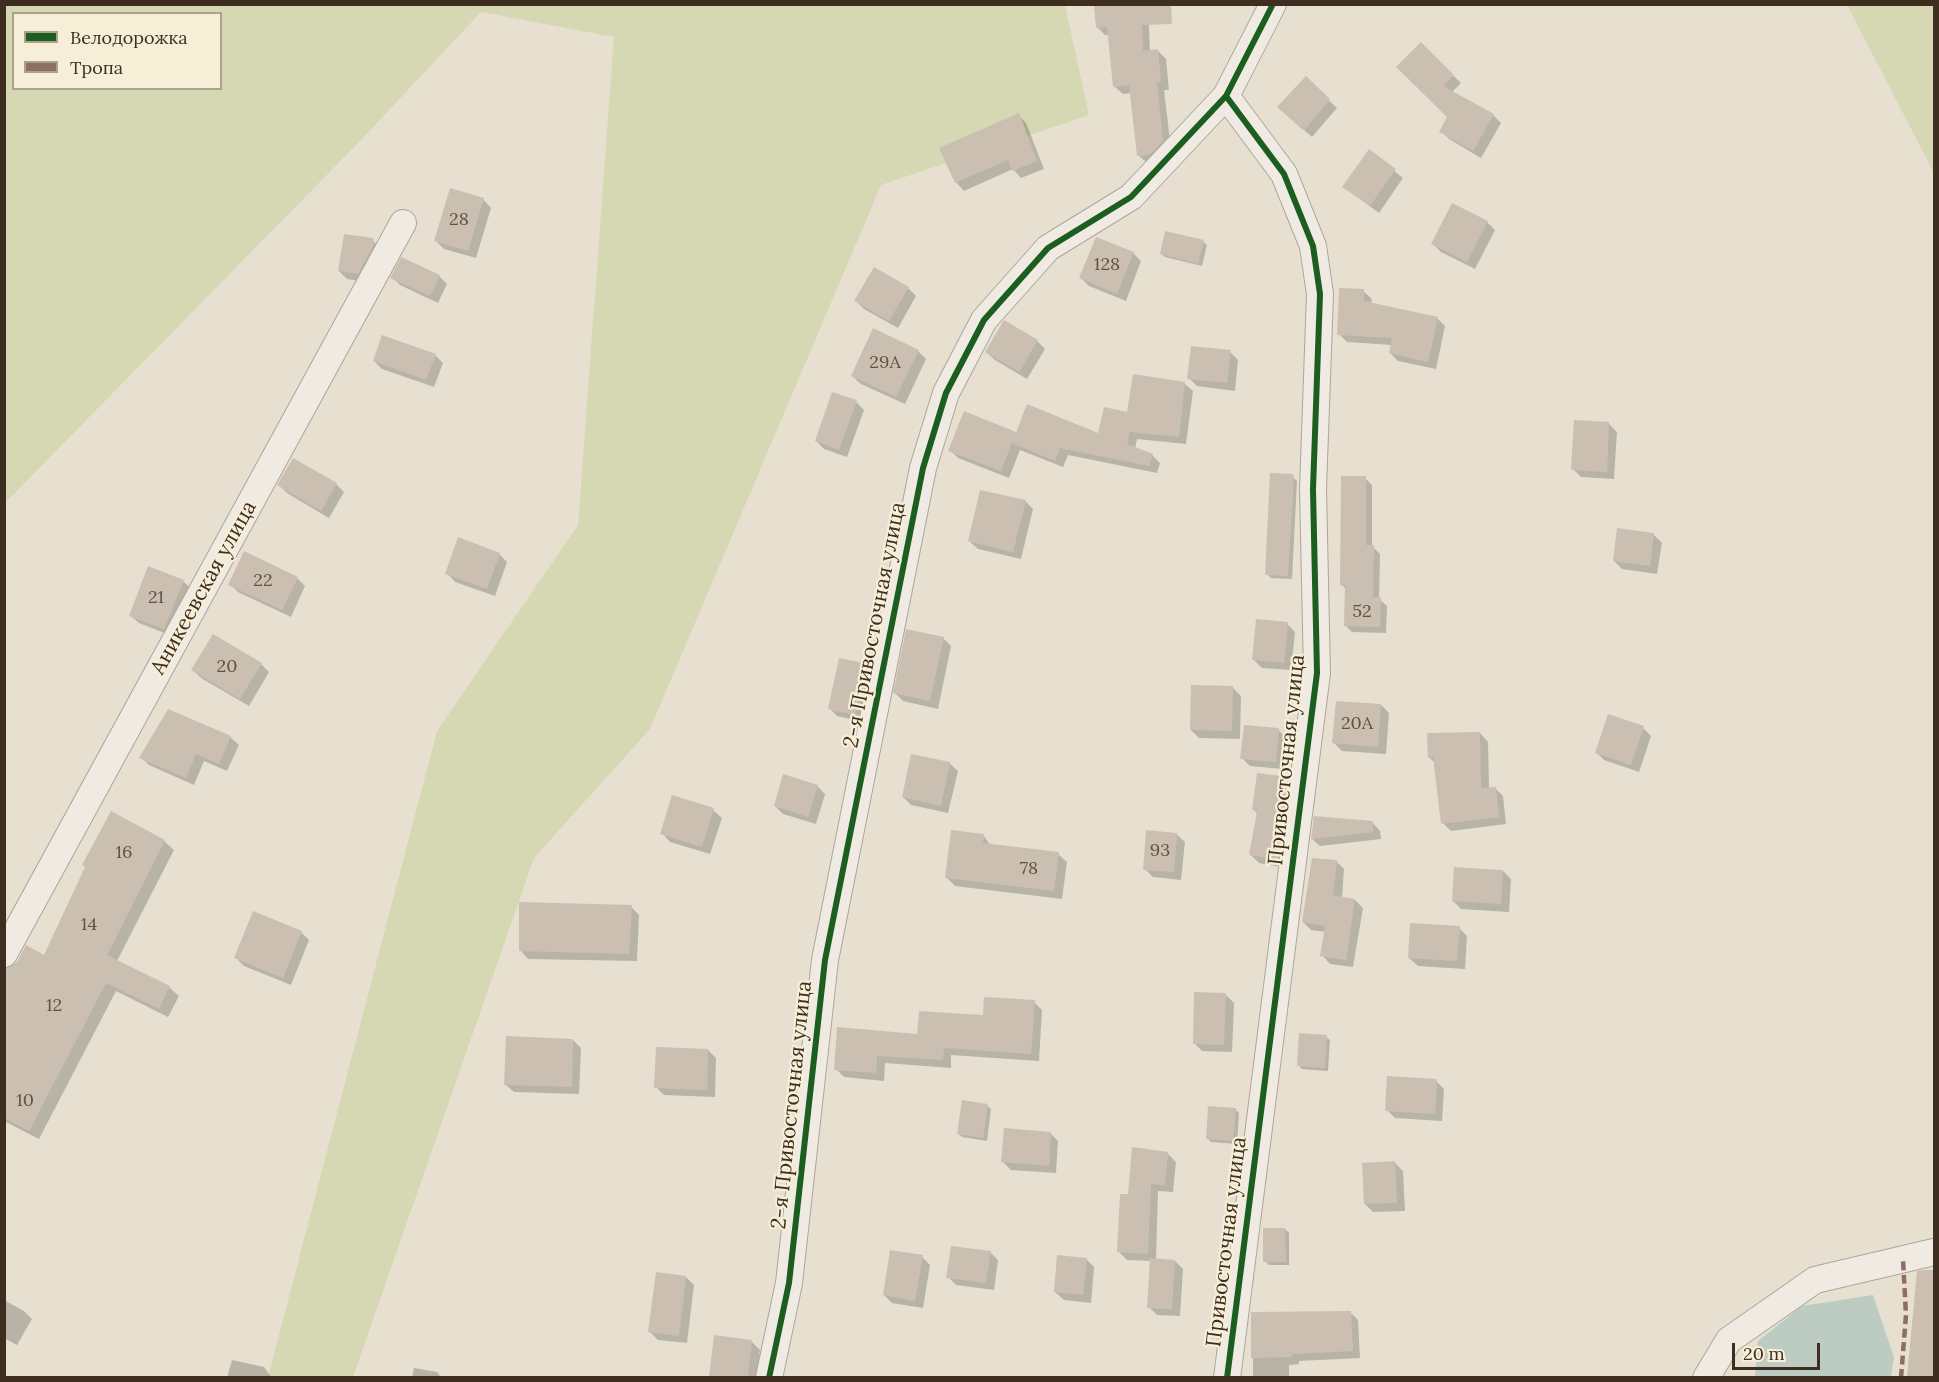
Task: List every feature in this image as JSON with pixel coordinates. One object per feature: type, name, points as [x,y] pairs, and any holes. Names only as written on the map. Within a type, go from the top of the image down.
[{"type":"street","name":"2-я Привосточная улица","points":[[769,1377],[789,1283],[825,960],[923,468],[946,393],[984,320],[1048,248],[1131,197],[1226,96],[1273,4]]},
{"type":"street","name":"Привосточная улица","points":[[1226,96],[1284,174],[1313,246],[1320,294],[1313,489],[1317,673],[1227,1377]]},
{"type":"street","name":"Аникеевская улица","points":[[4,954],[403,223]]},
{"type":"street","points":[[1707,1377],[1729,1340],[1815,1281],[1935,1252]]},
{"type":"green space","points":[[5,5],[1065,5],[1089,115],[881,185],[650,729],[534,858],[353,1377],[268,1377],[437,731],[578,525],[614,37],[481,12],[361,140],[5,503]]},
{"type":"green space","points":[[1847,5],[1934,5],[1934,173]]},
{"type":"shaded area","points":[[1873,1295],[1894,1357],[1891,1377],[1755,1377],[1758,1341],[1802,1306]]},
{"type":"building","points":[[1094,4],[1171,4],[1172,24],[1142,25],[1143,51],[1158,49],[1161,82],[1157,83],[1163,141],[1151,154],[1137,156],[1129,85],[1113,87],[1107,27],[1096,28]]},
{"type":"building","points":[[1421,42],[1454,75],[1443,86],[1494,114],[1473,151],[1439,132],[1447,117],[1396,67]]},
{"type":"building","points":[[1306,76],[1330,99],[1304,131],[1277,107]]},
{"type":"building","points":[[1019,113],[1037,161],[1012,171],[1008,160],[955,183],[939,148]]},
{"type":"building","points":[[1369,149],[1396,169],[1370,206],[1342,187]]},
{"type":"building","points":[[450,188],[484,198],[468,251],[434,241]]},
{"type":"building","points":[[1452,203],[1488,221],[1467,262],[1431,244]]},
{"type":"building","points":[[1165,231],[1204,240],[1198,264],[1160,254]]},
{"type":"building","points":[[344,234],[373,238],[374,244],[358,274],[338,271]]},
{"type":"building","points":[[1096,237],[1134,252],[1117,294],[1079,278]]},
{"type":"building","points":[[401,257],[440,275],[430,296],[390,278]]},
{"type":"building","points":[[874,267],[909,287],[889,321],[854,301]]},
{"type":"building","points":[[1339,288],[1364,289],[1364,301],[1438,317],[1428,362],[1389,353],[1392,338],[1337,335]]},
{"type":"building","points":[[1004,320],[1038,340],[1019,372],[985,352]]},
{"type":"building","points":[[873,328],[919,350],[896,397],[851,376]]},
{"type":"building","points":[[382,335],[436,354],[426,380],[373,361]]},
{"type":"building","points":[[1191,346],[1231,350],[1227,383],[1187,379]]},
{"type":"building","points":[[1133,374],[1185,382],[1179,437],[1130,432],[1127,444],[1153,454],[1149,466],[1060,448],[1055,461],[1012,443],[1027,404],[1098,433],[1104,407],[1127,412]]},
{"type":"building","points":[[832,392],[857,400],[839,450],[815,441]]},
{"type":"building","points":[[964,411],[1016,432],[1001,471],[948,451]]},
{"type":"building","points":[[1574,420],[1609,422],[1607,472],[1571,470]]},
{"type":"building","points":[[293,458],[337,483],[321,511],[277,485]]},
{"type":"building","points":[[1270,473],[1294,476],[1288,576],[1265,575]]},
{"type":"building","points":[[1341,476],[1366,476],[1366,545],[1374,545],[1373,597],[1381,597],[1380,627],[1344,626],[1345,585],[1340,585]]},
{"type":"building","points":[[980,490],[1026,500],[1013,552],[968,541]]},
{"type":"building","points":[[1617,528],[1654,533],[1650,566],[1613,561]]},
{"type":"building","points":[[458,537],[500,553],[487,589],[445,574]]},
{"type":"building","points":[[244,551],[298,577],[282,610],[228,585]]},
{"type":"building","points":[[148,566],[184,580],[164,629],[129,616]]},
{"type":"building","points":[[1256,619],[1288,622],[1284,663],[1252,660]]},
{"type":"building","points":[[906,629],[944,637],[930,701],[893,693]]},
{"type":"building","points":[[213,634],[262,663],[240,699],[191,670]]},
{"type":"building","points":[[839,658],[869,664],[855,715],[828,709]]},
{"type":"building","points":[[1191,685],[1233,686],[1232,731],[1190,730]]},
{"type":"building","points":[[1336,701],[1381,704],[1378,747],[1332,743]]},
{"type":"building","points":[[168,709],[231,736],[219,764],[196,754],[186,778],[139,758]]},
{"type":"building","points":[[1608,714],[1644,726],[1631,765],[1595,753]]},
{"type":"building","points":[[1244,725],[1279,728],[1276,762],[1240,759]]},
{"type":"building","points":[[1480,732],[1481,788],[1496,787],[1499,817],[1441,824],[1433,757],[1428,758],[1427,733]]},
{"type":"building","points":[[911,754],[950,762],[941,806],[902,797]]},
{"type":"building","points":[[1257,773],[1289,777],[1278,860],[1249,855],[1257,811],[1252,810]]},
{"type":"building","points":[[783,774],[818,785],[808,817],[774,806]]},
{"type":"building","points":[[672,795],[714,808],[702,847],[660,834]]},
{"type":"building","points":[[111,811],[165,840],[107,955],[170,986],[159,1009],[106,983],[29,1131],[4,1118],[4,969],[17,962],[26,945],[44,955],[85,867],[82,865]]},
{"type":"building","points":[[1314,816],[1373,821],[1373,832],[1311,839]]},
{"type":"building","points":[[951,830],[984,834],[983,843],[1059,852],[1054,891],[945,878]]},
{"type":"building","points":[[1146,830],[1177,833],[1174,872],[1143,870]]},
{"type":"building","points":[[1312,858],[1337,860],[1333,895],[1355,899],[1346,960],[1320,956],[1325,926],[1302,922]]},
{"type":"building","points":[[1454,867],[1503,870],[1501,904],[1452,901]]},
{"type":"building","points":[[519,902],[632,905],[629,954],[519,951]]},
{"type":"building","points":[[253,911],[302,931],[283,978],[234,958]]},
{"type":"building","points":[[1410,923],[1460,926],[1457,961],[1408,958]]},
{"type":"building","points":[[1194,992],[1226,993],[1224,1045],[1193,1044]]},
{"type":"building","points":[[984,997],[1035,1000],[1031,1054],[944,1048],[943,1060],[877,1056],[876,1073],[834,1070],[837,1027],[917,1034],[919,1011],[983,1015]]},
{"type":"building","points":[[1299,1033],[1327,1035],[1325,1068],[1297,1066]]},
{"type":"building","points":[[506,1036],[573,1039],[572,1087],[504,1085]]},
{"type":"building","points":[[656,1047],[708,1049],[707,1090],[654,1088]]},
{"type":"building","points":[[1387,1076],[1437,1079],[1435,1114],[1385,1111]]},
{"type":"building","points":[[962,1100],[988,1104],[983,1138],[957,1134]]},
{"type":"building","points":[[1208,1106],[1236,1108],[1233,1141],[1206,1139]]},
{"type":"building","points":[[1004,1128],[1051,1132],[1049,1166],[1001,1162]]},
{"type":"building","points":[[1132,1147],[1168,1152],[1165,1185],[1151,1184],[1148,1254],[1117,1252],[1120,1194],[1128,1194]]},
{"type":"building","points":[[1395,1161],[1397,1203],[1364,1204],[1362,1163]]},
{"type":"building","points":[[1263,1228],[1285,1228],[1286,1262],[1263,1262]]},
{"type":"building","points":[[951,1246],[991,1251],[986,1283],[946,1278]]},
{"type":"building","points":[[890,1250],[923,1255],[915,1301],[883,1295]]},
{"type":"building","points":[[1057,1255],[1087,1258],[1083,1295],[1054,1292]]},
{"type":"building","points":[[1150,1258],[1175,1260],[1172,1309],[1147,1308]]},
{"type":"building","points":[[1935,1270],[1935,1377],[1907,1377],[1917,1271]]},
{"type":"building","points":[[656,1272],[686,1276],[679,1336],[648,1332]]},
{"type":"building","points":[[1351,1311],[1353,1351],[1292,1354],[1292,1357],[1251,1358],[1251,1312]]},
{"type":"building","points":[[714,1335],[752,1340],[748,1377],[709,1377]]},
{"type":"marked path","points":[[1901,1378],[1906,1315],[1903,1259]]},
{"type":"cycle path","points":[[769,1378],[789,1283],[825,960],[923,468],[946,393],[984,320],[1048,248],[1131,197],[1226,96],[1273,4]]},
{"type":"cycle path","points":[[1226,96],[1284,174],[1313,246],[1320,294],[1313,489],[1317,673],[1227,1378]]}]
